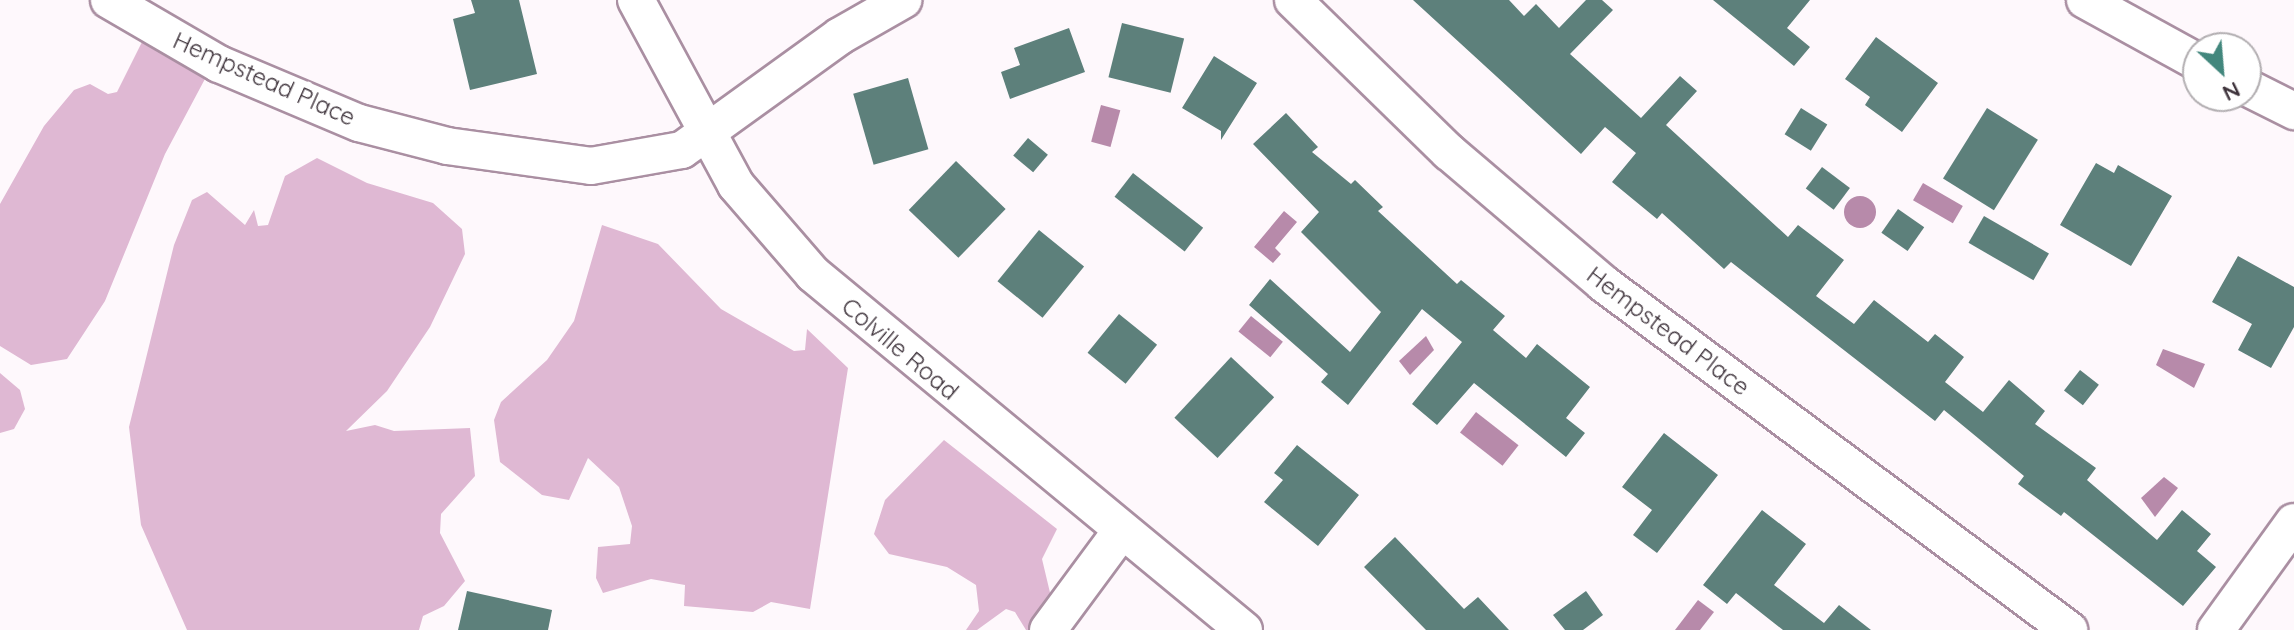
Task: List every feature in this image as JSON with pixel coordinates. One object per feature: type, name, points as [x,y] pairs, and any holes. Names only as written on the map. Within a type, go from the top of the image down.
[{"type":"street","name":"Hempstead Place","points":[[109,0],[219,64],[306,104],[401,135],[591,166],[661,157],[706,137],[757,93],[903,0]]},
{"type":"street","name":"Colville Road","points":[[636,0],[706,137],[736,185],[813,274],[1244,630]]},
{"type":"street","name":"Hempstead Place","points":[[1293,0],[1449,152],[1604,284],[2069,630]]},
{"type":"street","points":[[2085,0],[2182,53]]},
{"type":"street","points":[[2262,95],[2294,111]]},
{"type":"street","points":[[2216,630],[2294,522]]},
{"type":"street","points":[[1048,630],[1122,530]]},
{"type":"shaded area","points":[[144,38],[206,77],[165,154],[105,301],[67,359],[31,365],[0,346],[0,204],[44,126],[74,90],[90,84],[108,94],[117,92]]},
{"type":"shaded area","points":[[1101,105],[1120,110],[1110,147],[1091,142]]},
{"type":"shaded area","points":[[317,158],[367,183],[433,203],[462,229],[465,254],[430,327],[387,391],[346,431],[375,425],[394,431],[470,428],[475,476],[441,514],[440,533],[465,581],[444,606],[423,616],[419,630],[187,630],[141,525],[129,427],[174,245],[192,200],[207,192],[245,225],[254,210],[258,226],[268,225],[285,176]]},
{"type":"shaded area","points":[[1923,183],[1963,206],[1953,223],[1913,200]]},
{"type":"shaded area","points":[[1860,196],[1871,201],[1876,212],[1871,223],[1860,228],[1849,223],[1844,212],[1849,201]]},
{"type":"shaded area","points":[[1284,211],[1297,222],[1275,248],[1281,254],[1273,263],[1254,247]]},
{"type":"shaded area","points":[[602,225],[658,244],[721,309],[794,351],[805,350],[807,329],[848,368],[810,609],[771,602],[753,612],[684,606],[685,585],[651,579],[603,593],[596,578],[598,547],[630,544],[632,526],[619,487],[588,458],[569,500],[542,495],[500,462],[494,420],[501,402],[547,360],[574,321]]},
{"type":"shaded area","points":[[1251,316],[1283,342],[1270,357],[1238,332]]},
{"type":"shaded area","points":[[1426,336],[1434,350],[1410,375],[1399,361]]},
{"type":"shaded area","points":[[2163,349],[2205,364],[2194,388],[2156,365]]},
{"type":"shaded area","points":[[0,373],[20,390],[25,409],[14,429],[0,433]]},
{"type":"shaded area","points":[[1476,412],[1519,445],[1503,466],[1460,432]]},
{"type":"shaded area","points":[[944,440],[1057,529],[1042,559],[1052,601],[1036,630],[1026,630],[1015,612],[1006,609],[977,630],[966,630],[979,611],[976,585],[947,567],[889,554],[874,534],[885,500]]},
{"type":"shaded area","points":[[2164,477],[2178,488],[2155,517],[2141,498]]},
{"type":"shaded area","points":[[1698,600],[1714,612],[1700,630],[1675,630]]},
{"type":"building","points":[[471,0],[519,0],[537,74],[470,90],[453,19],[475,13]]},
{"type":"building","points":[[1413,0],[1509,0],[1524,16],[1536,4],[1559,28],[1586,0],[1602,0],[1613,10],[1570,54],[1641,118],[1680,76],[1697,91],[1666,125],[1788,237],[1798,225],[1844,260],[1816,296],[1854,324],[1874,300],[1928,342],[1935,334],[1964,357],[1945,382],[1983,412],[2009,380],[2045,411],[2035,424],[2096,468],[2087,480],[2157,540],[2182,510],[2211,534],[2197,551],[2216,567],[2183,606],[2064,512],[2061,516],[2018,484],[2024,476],[1944,410],[1935,421],[1731,262],[1724,269],[1662,213],[1657,219],[1612,182],[1636,153],[1605,127],[1581,154]]},
{"type":"building","points":[[1713,0],[1810,0],[1787,28],[1810,47],[1794,66]]},
{"type":"building","points":[[1122,23],[1184,38],[1171,93],[1108,77]]},
{"type":"building","points":[[1069,28],[1085,72],[1010,99],[1001,72],[1020,65],[1014,48]]},
{"type":"building","points":[[1876,37],[1938,83],[1902,132],[1865,105],[1870,97],[1845,79]]},
{"type":"building","points":[[1214,56],[1257,83],[1221,140],[1221,131],[1182,108]]},
{"type":"building","points":[[908,78],[928,149],[874,165],[853,94]]},
{"type":"building","points":[[1801,108],[1827,124],[1811,151],[1785,134]]},
{"type":"building","points":[[1987,108],[2038,140],[1994,210],[1943,178]]},
{"type":"building","points":[[1286,113],[1318,147],[1312,152],[1351,184],[1355,180],[1383,207],[1378,211],[1457,284],[1461,280],[1505,316],[1493,330],[1526,358],[1537,344],[1590,387],[1566,418],[1585,433],[1566,457],[1474,383],[1437,425],[1412,404],[1462,342],[1422,309],[1348,405],[1321,382],[1328,374],[1249,305],[1270,279],[1350,352],[1381,312],[1301,232],[1319,212],[1253,144]]},
{"type":"building","points":[[1028,138],[1048,155],[1033,172],[1013,156]]},
{"type":"building","points":[[956,161],[1006,209],[958,258],[909,210]]},
{"type":"building","points":[[2096,163],[2114,173],[2118,165],[2172,196],[2131,266],[2060,225]]},
{"type":"building","points":[[1822,167],[1850,188],[1834,210],[1806,189]]},
{"type":"building","points":[[1133,173],[1203,228],[1185,251],[1115,197]]},
{"type":"building","points":[[1898,209],[1924,227],[1908,251],[1881,233]]},
{"type":"building","points":[[1984,216],[2049,253],[2033,280],[1968,243]]},
{"type":"building","points":[[1039,230],[1084,267],[1043,318],[997,281]]},
{"type":"building","points":[[2238,256],[2294,287],[2294,327],[2271,368],[2238,350],[2252,324],[2212,302]]},
{"type":"building","points":[[1119,314],[1157,345],[1126,384],[1088,353]]},
{"type":"building","points":[[1231,357],[1274,397],[1218,458],[1174,418]]},
{"type":"building","points":[[2080,370],[2099,385],[2083,405],[2064,390]]},
{"type":"building","points":[[1664,433],[1718,475],[1657,553],[1633,535],[1652,510],[1622,487]]},
{"type":"building","points":[[1297,445],[1359,495],[1318,546],[1264,502],[1283,480],[1274,473]]},
{"type":"building","points":[[1762,510],[1806,544],[1774,585],[1824,623],[1839,605],[1871,630],[1783,630],[1736,593],[1727,604],[1703,585]]},
{"type":"building","points":[[1395,537],[1464,609],[1478,597],[1509,630],[1426,630],[1364,567]]},
{"type":"building","points":[[467,591],[552,610],[548,630],[458,630]]},
{"type":"building","points":[[1586,591],[1603,615],[1583,630],[1565,630],[1553,615]]}]
